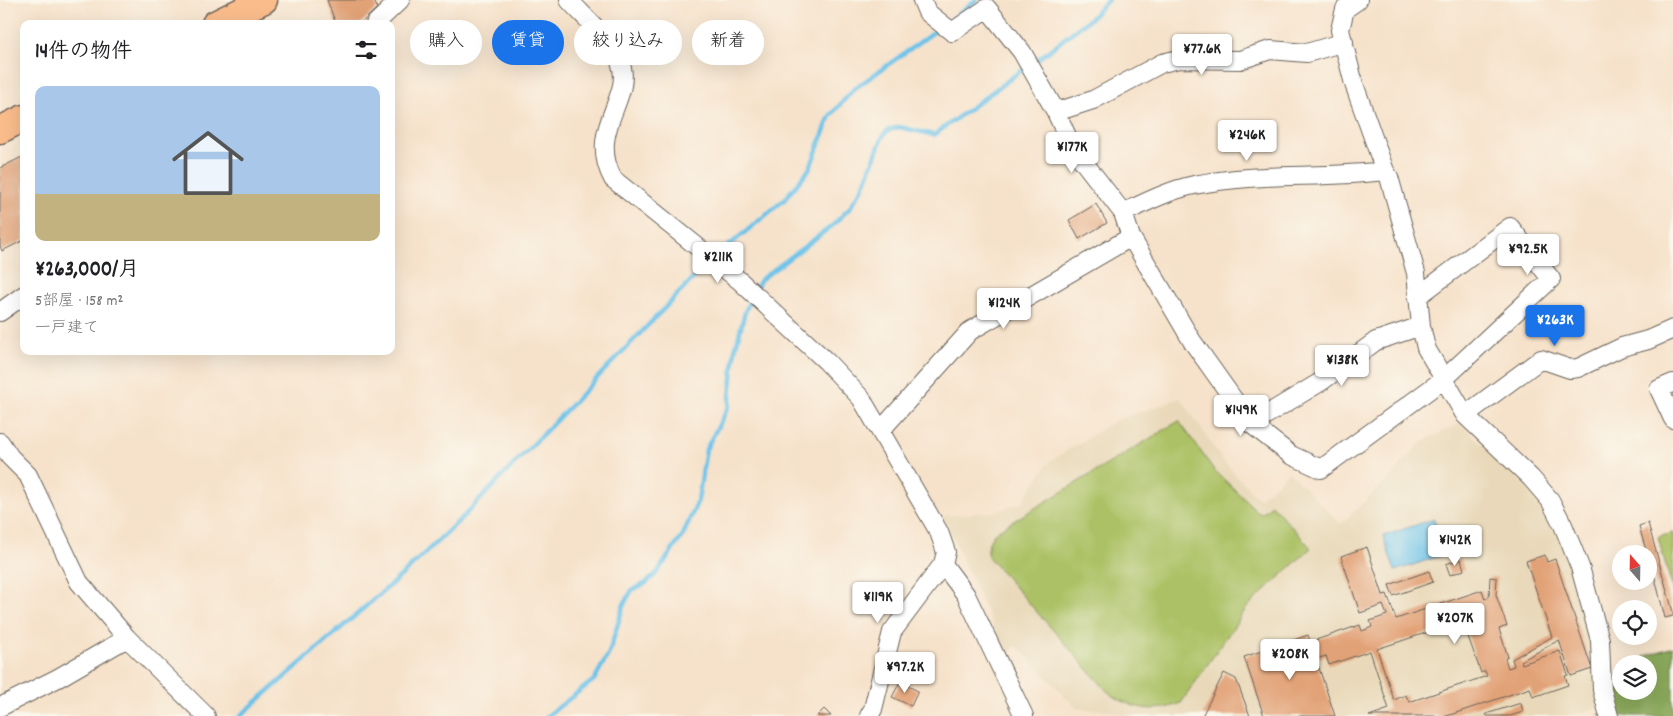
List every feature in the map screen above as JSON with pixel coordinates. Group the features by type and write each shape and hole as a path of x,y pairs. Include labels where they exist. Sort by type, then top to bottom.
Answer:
{"main road":[{"path":"223,20 264,0"},
{"path":"0,130 20,120"}],"street":[{"path":"380,20 400,0"},
{"path":"569,0 613,50 620,61 624,76 604,138 605,164 613,179 740,281 819,355 861,398 939,532 946,552 943,564 892,632 873,708 869,716"},
{"path":"922,0 927,12 952,32 987,8 1022,52 1056,112 1072,147 1123,213 1131,237 1192,341 1251,424 1290,455 1321,469 1444,379 1551,279 1510,227 1417,297"},
{"path":"1358,0 1345,9 1340,30 1354,84 1385,171 1389,177 1404,226 1416,273 1417,297 1426,348 1465,415 1531,478 1550,500 1563,524 1580,567 1600,640 1602,690 1609,716"},
{"path":"1056,112 1093,100 1162,63 1179,59 1240,60 1270,50 1307,53 1344,42"},
{"path":"1123,213 1150,200 1193,185 1254,177 1304,174 1354,175 1385,171"},
{"path":"881,430 970,332 1131,237"},
{"path":"0,312 20,298"},
{"path":"1251,424 1322,381 1376,342 1421,326"},
{"path":"1465,415 1541,359 1570,369 1578,368 1622,347 1648,340 1673,329"},
{"path":"1673,383 1659,390 1673,419"},
{"path":"0,442 10,457 28,475 79,582 127,638 206,716"},
{"path":"943,564 966,595 1024,716"},
{"path":"0,707 58,678 127,638"}],"shaded area":[{"path":"1181,398 1223,461 1259,499 1289,472 1341,524 1394,473 1422,442 1460,423 1550,509 1578,586 1593,640 1600,707 1568,716 1123,716 1109,711 1076,708 1016,645 1007,656 943,516 995,512 1021,503 1049,462 1117,420"}],"green space":[{"path":"1179,421 1214,470 1260,514 1272,505 1311,548 1248,606 1181,703 1152,709 1133,706 1107,691 989,558 988,546 997,531"},
{"path":"1673,533 1673,591 1658,537"},
{"path":"1673,647 1673,716 1598,716 1612,698 1612,700 1657,700 1657,655 1648,655"}],"water":[{"path":"1434,519 1446,554 1395,571 1383,536"}],"building":[{"path":"327,0 374,0 377,8 364,20 334,20"},
{"path":"20,158 20,242 2,251 0,246 0,168"},
{"path":"1096,204 1107,223 1079,239 1069,220"},
{"path":"1648,523 1654,545 1644,545 1639,526"},
{"path":"1367,547 1383,595 1387,594 1396,619 1482,590 1485,599 1489,597 1490,577 1497,578 1496,595 1507,626 1499,629 1508,657 1505,658 1508,668 1514,666 1512,659 1552,637 1526,561 1545,555 1547,562 1555,559 1592,669 1571,676 1559,640 1521,661 1522,664 1560,651 1568,675 1565,676 1568,685 1533,697 1530,688 1447,716 1369,716 1389,709 1370,651 1329,665 1326,656 1319,658 1313,641 1360,625 1362,631 1372,627 1370,621 1387,615 1383,605 1360,613 1341,556","holes":["1468,619 1469,623 1464,625 1481,673 1485,671 1487,676 1409,702 1406,695 1394,700 1377,649"]},
{"path":"1461,559 1464,570 1450,575 1446,564"},
{"path":"1658,559 1673,612 1673,616 1665,618 1658,590"},
{"path":"1429,571 1433,582 1393,596 1389,585"},
{"path":"1308,635 1335,716 1264,716 1244,657"},
{"path":"1224,673 1236,679 1250,716 1202,716"},
{"path":"900,682 918,691 911,706 892,697"},
{"path":"1521,703 1523,712 1510,716 1487,716 1486,714"},
{"path":"824,709 831,716 817,716"}],"waterway":[{"path":"948,23 976,0"},
{"path":"1033,63 1091,18 1108,0"},
{"path":"715,257 784,200 810,168 830,116 854,89 941,27"},
{"path":"756,290 760,280 832,226 849,209 863,187 882,138 887,131 899,127 934,135 1026,67"},
{"path":"240,716 403,574 463,517 709,262"},
{"path":"547,716 594,680 609,653 624,604 632,590 646,583 656,574 683,535 698,500 706,449 729,406 735,350 745,312 752,296"}]}
